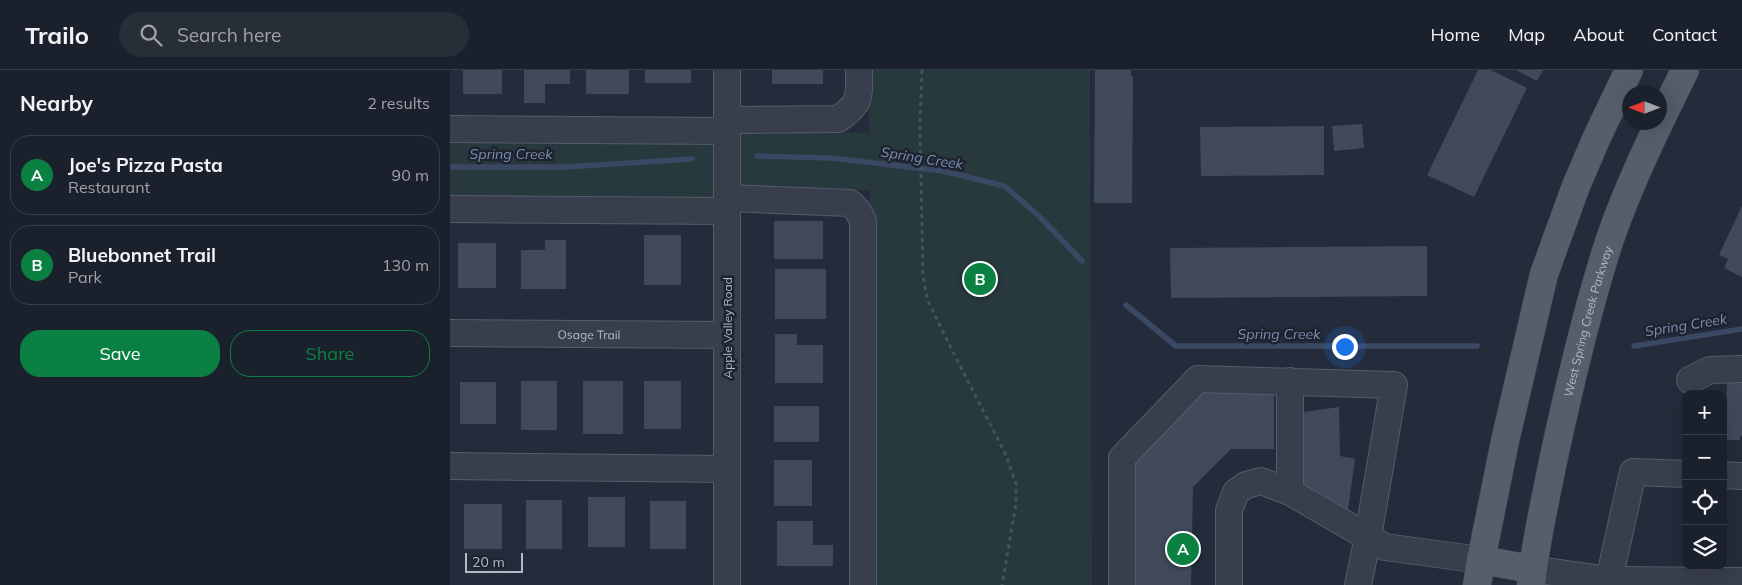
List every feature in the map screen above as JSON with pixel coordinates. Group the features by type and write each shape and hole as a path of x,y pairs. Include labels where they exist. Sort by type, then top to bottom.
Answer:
{"main road":[{"path":"1532,577 1479,573 1512,412 1544,274 1576,186 1629,70"},
{"name":"West Spring Creek Parkway","path":"1532,577 1575,364 1610,239 1649,145 1685,70"}],"street":[{"name":"Apple Valley Road","path":"727,70 727,585"},
{"path":"450,129 727,126 838,119 849,111 859,99 859,70"},
{"path":"450,209 850,203 858,211 863,221 864,585"},
{"name":"Osage Trail","path":"450,333 727,335"},
{"path":"1690,380 1710,370 1742,369"},
{"path":"1122,585 1122,458 1198,379 1394,386 1358,585"},
{"path":"1290,381 1290,492"},
{"path":"450,466 727,469"},
{"path":"1609,583 1633,472 1682,474"},
{"path":"1727,475 1742,476"},
{"path":"1229,585 1229,510 1236,492 1246,485 1261,481 1290,492 1385,546 1479,573"},
{"path":"1532,577 1609,583 1742,581"}],"path":[{"path":"922,70 920,124 923,277 928,301 1005,453 1016,484 1016,504 1002,585"}],"shaded area":[{"path":"869,70 1090,70 1092,585 871,585 870,190 715,191 715,199 450,201 450,131 869,133"}],"building":[{"path":"463,70 502,70 502,94 463,94"},
{"path":"524,70 570,70 570,84 545,84 545,103 524,103"},
{"path":"586,70 629,70 629,94 586,94"},
{"path":"645,70 691,70 691,83 645,83"},
{"path":"772,70 823,70 823,84 772,84"},
{"path":"1095,70 1131,70 1131,76 1133,76 1132,203 1094,203"},
{"path":"1478,70 1491,70 1527,88 1474,197 1427,175"},
{"path":"1516,70 1543,70 1537,81"},
{"path":"1362,124 1364,148 1334,151 1332,126"},
{"path":"1324,126 1324,175 1201,176 1200,127"},
{"path":"1742,206 1742,277 1724,268 1728,259 1719,255"},
{"path":"774,221 823,221 823,259 774,259"},
{"path":"644,235 681,235 681,285 644,285"},
{"path":"545,240 566,240 566,289 521,289 521,250 545,250"},
{"path":"458,243 496,243 496,288 458,288"},
{"path":"1427,246 1427,296 1171,298 1170,248"},
{"path":"775,269 826,269 826,319 775,319"},
{"path":"775,334 797,334 797,345 823,345 823,383 775,383"},
{"path":"1727,380 1742,380 1742,436 1740,436 1740,440 1727,440"},
{"path":"521,381 557,381 557,430 521,430"},
{"path":"583,381 623,381 623,434 583,434"},
{"path":"644,381 681,381 681,429 644,429"},
{"path":"460,382 496,382 496,424 460,424"},
{"path":"1274,387 1274,449 1231,449 1193,487 1191,585 1134,585 1134,464 1206,388"},
{"path":"774,406 819,406 819,442 774,442"},
{"path":"1339,407 1340,456 1355,459 1348,510 1297,486 1298,416 1304,412"},
{"path":"774,460 812,460 812,506 774,506"},
{"path":"588,497 625,497 625,547 588,547"},
{"path":"526,500 562,500 562,549 526,549"},
{"path":"650,501 686,501 686,549 650,549"},
{"path":"464,504 502,504 502,549 464,549"},
{"path":"777,521 813,521 813,545 833,545 833,566 777,566"}],"waterway":[{"name":"Spring Creek","path":"757,156 832,158 943,171 1004,186 1038,215 1082,261"},
{"name":"Spring Creek","path":"450,167 566,167 692,159"},
{"name":"Spring Creek","path":"1126,305 1176,346 1477,346"},
{"name":"Spring Creek","path":"1634,346 1742,329"}],"place":[{"name":"Bluebonnet Trail","path":"980,279"},
{"name":"Joe's Pizza Pasta","path":"1183,549"}]}
